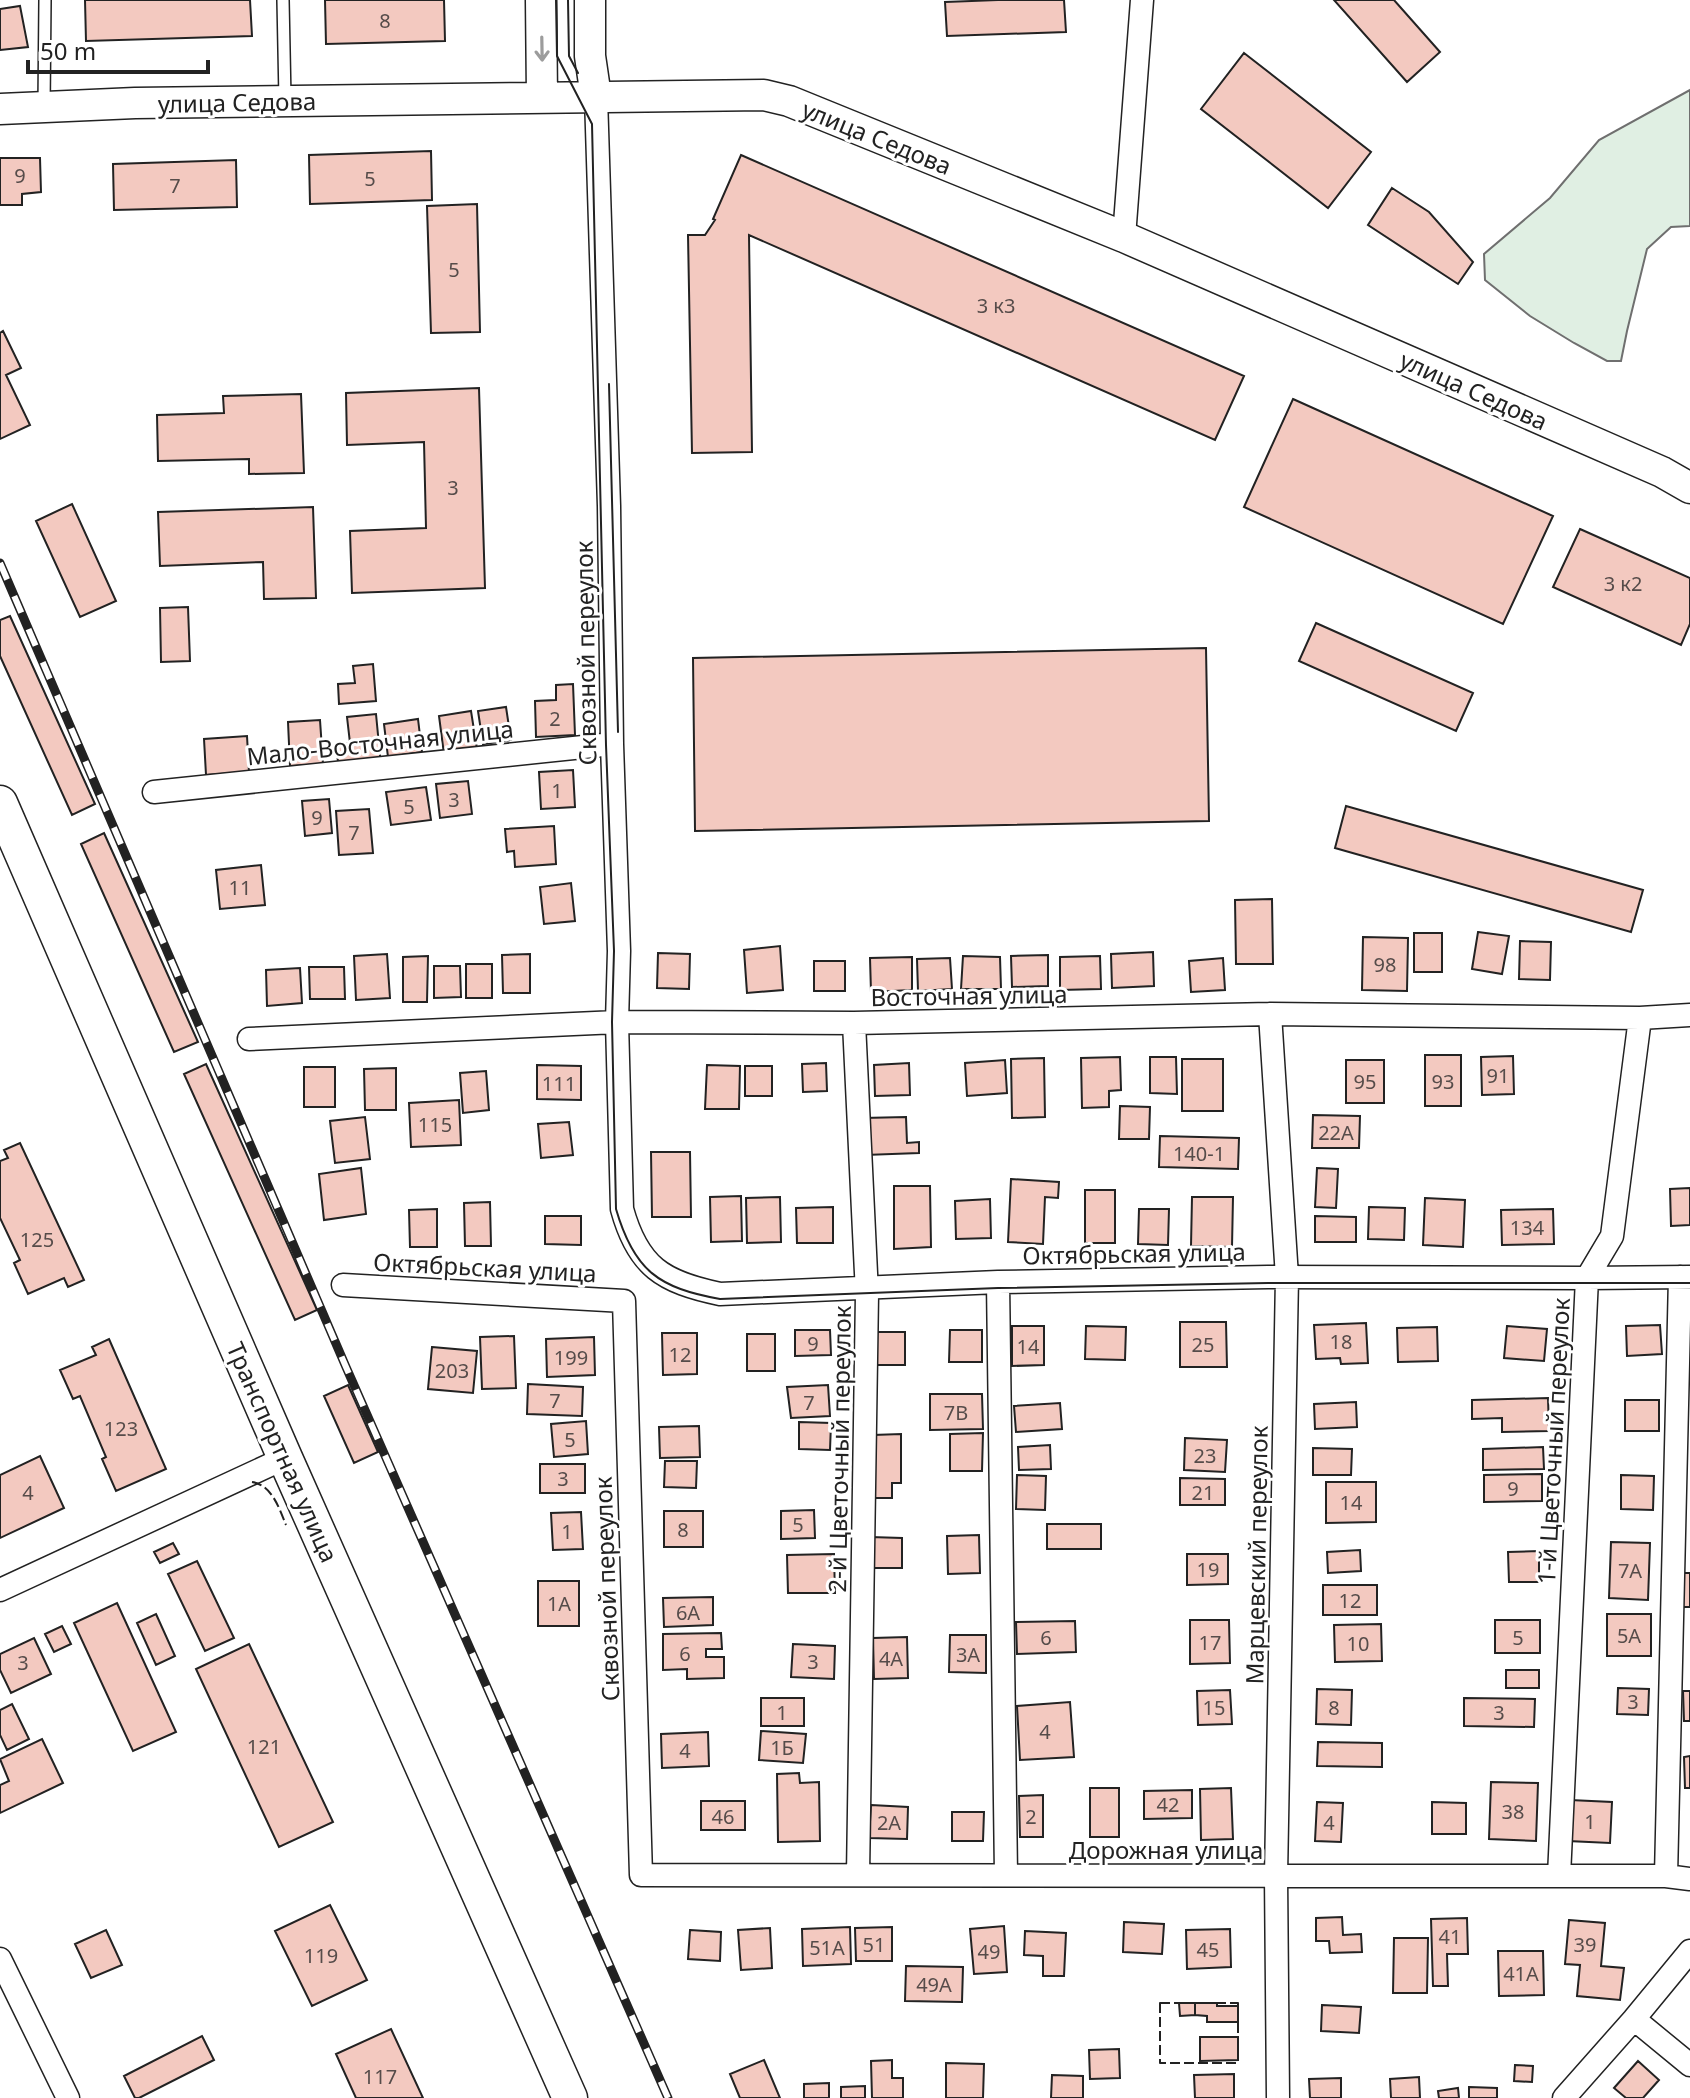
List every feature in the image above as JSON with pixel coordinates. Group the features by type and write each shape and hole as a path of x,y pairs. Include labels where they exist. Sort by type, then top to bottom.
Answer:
{"main road":[{"path":"541,0 542,97"},
{"path":"590,0 590,56 596,97"},
{"name":"улица Седова","path":"0,109 135,103 764,95 789,101 1124,237 1662,472 1690,488"},
{"name":"Транспортная улица","path":"0,803 285,1458 570,2098"}],"street":[{"path":"1124,237 1142,0"},
{"name":"Сквозной переулок","path":"596,97 609,506 622,1209"},
{"name":"Мало-Восточная улица","path":"154,792 612,744"},
{"name":"Восточная улица","path":"249,1039 617,1022 854,1023 1270,1014 1640,1018 1690,1015"},
{"name":"Марцевский переулок","path":"1270,1014 1287,1277 1276,1876 1278,2098"},
{"name":"1-й Цветочный переулок","path":"1559,1876 1587,1278 1612,1236 1640,1018"},
{"name":"2-й Цветочный переулок","path":"854,1023 867,1289 858,1875"},
{"name":"Октябрьская улица","path":"622,1209 628,1231 649,1264 669,1279 720,1294 998,1282 1287,1277 1685,1277"},
{"path":"1666,1876 1685,1277"},
{"path":"998,1282 1006,1875"},
{"name":"Октябрьская улица","path":"343,1285 624,1301"},
{"name":"Сквозной переулок","path":"624,1301 641,1875"},
{"path":"0,1590 285,1458"},
{"name":"Дорожная улица","path":"641,1875 1666,1876 1690,1879"},
{"path":"1564,2098 1690,1951"},
{"path":"0,1959 68,2098"},
{"path":"1634,2019 1690,2065"}],"lane":[{"path":"44,107 45,0"},
{"path":"283,0 285,101"}],"green space":[{"path":"1690,90 1690,226 1671,227 1647,249 1621,361 1607,361 1530,316 1485,280 1484,254 1550,198 1599,140"}],"building":[{"path":"85,0 250,0 252,36 86,41"},
{"path":"325,0 444,0 445,41 326,44"},
{"path":"1064,0 1066,32 947,36 945,2"},
{"path":"1334,0 1394,0 1440,52 1407,82"},
{"path":"20,6 28,47 0,50 0,9"},
{"path":"1244,53 1371,152 1328,208 1201,109"},
{"path":"431,151 432,200 310,204 309,155"},
{"path":"741,155 1244,376 1215,440 749,235 752,452 692,453 688,235 705,235 715,220"},
{"path":"0,158 40,158 41,192 22,194 22,205 0,205"},
{"path":"236,160 237,207 114,210 113,164"},
{"path":"1392,188 1429,212 1473,262 1458,284 1368,225"},
{"path":"477,204 480,332 431,333 427,206"},
{"path":"3,331 21,368 6,375 30,425 0,439 0,333"},
{"path":"479,388 485,588 352,593 350,531 426,528 424,442 347,445 346,393"},
{"path":"301,394 304,473 249,474 249,459 158,461 157,415 224,413 223,396"},
{"path":"1293,399 1553,516 1503,624 1244,507"},
{"path":"72,504 116,601 80,617 36,521"},
{"path":"313,507 316,598 264,599 263,562 160,566 158,512"},
{"path":"1580,529 1690,578 1690,624 1681,645 1553,587"},
{"path":"188,607 190,661 161,662 160,608"},
{"path":"10,616 95,804 72,815 0,656 0,620"},
{"path":"1316,623 1473,693 1456,731 1299,661"},
{"path":"1206,648 1209,821 695,831 693,658"},
{"path":"373,664 376,701 339,704 338,684 355,683 353,666"},
{"path":"573,684 575,735 536,737 535,701 556,700 556,685"},
{"path":"506,707 511,740 483,744 478,711"},
{"path":"471,711 477,749 444,754 439,716"},
{"path":"376,714 381,766 339,770 336,745 350,743 347,717"},
{"path":"418,719 422,752 388,757 384,724"},
{"path":"320,720 323,764 290,766 288,722"},
{"path":"247,736 249,772 206,775 204,739"},
{"path":"573,770 575,807 541,809 539,772"},
{"path":"468,781 472,814 440,818 436,784"},
{"path":"426,787 431,820 391,825 386,792"},
{"path":"329,799 332,833 305,836 302,801"},
{"path":"1346,806 1643,890 1631,932 1335,848"},
{"path":"369,809 373,853 339,855 336,811"},
{"path":"554,826 556,864 515,867 514,851 507,852 505,829"},
{"path":"104,833 198,1042 174,1052 81,844"},
{"path":"261,865 265,905 220,909 216,870"},
{"path":"571,883 575,921 544,924 540,887"},
{"path":"1272,899 1273,964 1236,964 1235,900"},
{"path":"1478,932 1509,936 1502,974 1472,969"},
{"path":"1414,933 1442,933 1442,972 1414,972"},
{"path":"1363,937 1408,938 1407,991 1362,990"},
{"path":"1520,941 1551,942 1550,980 1519,979"},
{"path":"780,946 783,990 747,993 744,950"},
{"path":"1153,952 1154,986 1112,988 1111,954"},
{"path":"658,953 690,954 689,989 657,988"},
{"path":"387,954 390,998 356,1000 354,956"},
{"path":"530,954 530,993 503,993 502,955"},
{"path":"1048,955 1048,986 1012,987 1011,956"},
{"path":"428,956 427,1002 403,1002 403,957"},
{"path":"963,956 1000,957 1001,989 961,989"},
{"path":"1100,956 1101,989 1060,990 1060,957"},
{"path":"912,957 912,990 871,992 870,958"},
{"path":"950,958 952,989 918,991 917,959"},
{"path":"1223,958 1225,990 1191,992 1189,961"},
{"path":"814,961 845,961 845,991 814,991"},
{"path":"466,964 492,964 492,998 466,998"},
{"path":"434,966 460,966 461,997 434,998"},
{"path":"309,967 344,967 345,999 310,999"},
{"path":"300,968 302,1003 267,1006 266,970"},
{"path":"1425,1055 1461,1055 1461,1106 1425,1106"},
{"path":"1513,1056 1514,1094 1482,1095 1481,1057"},
{"path":"1120,1057 1121,1090 1109,1091 1109,1107 1082,1108 1081,1058"},
{"path":"1150,1057 1176,1057 1177,1094 1150,1093"},
{"path":"1044,1058 1045,1117 1012,1118 1011,1059"},
{"path":"1182,1059 1223,1059 1223,1111 1182,1111"},
{"path":"1005,1060 1007,1093 967,1096 965,1063"},
{"path":"1346,1060 1384,1060 1384,1103 1346,1103"},
{"path":"826,1063 827,1091 803,1092 802,1064"},
{"path":"909,1063 910,1095 875,1096 874,1065"},
{"path":"206,1064 317,1310 295,1320 184,1074"},
{"path":"537,1065 581,1066 581,1100 537,1099"},
{"path":"707,1065 740,1066 739,1109 705,1109"},
{"path":"745,1066 772,1066 772,1096 745,1096"},
{"path":"304,1067 335,1067 335,1107 304,1107"},
{"path":"396,1068 396,1110 365,1110 364,1069"},
{"path":"486,1071 489,1110 463,1113 460,1073"},
{"path":"459,1100 461,1145 411,1147 409,1103"},
{"path":"1120,1106 1150,1107 1149,1139 1119,1139"},
{"path":"1313,1115 1360,1116 1359,1148 1312,1148"},
{"path":"365,1117 370,1159 335,1163 330,1121"},
{"path":"906,1117 907,1143 919,1142 919,1153 865,1155 863,1118"},
{"path":"569,1122 573,1155 541,1158 538,1124"},
{"path":"1160,1136 1239,1138 1238,1169 1159,1167"},
{"path":"20,1143 84,1280 68,1287 64,1278 28,1294 14,1263 20,1260 0,1218 0,1161 8,1158 4,1150"},
{"path":"651,1152 690,1152 691,1217 652,1217"},
{"path":"361,1168 366,1214 324,1220 319,1174"},
{"path":"1317,1168 1338,1169 1336,1208 1315,1207"},
{"path":"1011,1179 1059,1182 1058,1198 1045,1197 1043,1244 1008,1242"},
{"path":"894,1186 930,1186 931,1247 894,1249"},
{"path":"1690,1188 1690,1225 1671,1226 1670,1189"},
{"path":"1085,1190 1115,1190 1115,1243 1085,1243"},
{"path":"741,1196 742,1241 711,1242 710,1197"},
{"path":"780,1197 781,1242 747,1243 746,1198"},
{"path":"1192,1197 1233,1197 1232,1247 1191,1246"},
{"path":"1425,1198 1465,1200 1463,1247 1423,1245"},
{"path":"990,1199 991,1238 956,1239 955,1201"},
{"path":"490,1202 491,1246 465,1246 464,1203"},
{"path":"833,1207 833,1243 797,1243 796,1208"},
{"path":"1369,1207 1405,1208 1404,1240 1368,1239"},
{"path":"437,1209 437,1247 410,1247 409,1210"},
{"path":"1139,1209 1169,1209 1168,1245 1138,1244"},
{"path":"1553,1209 1554,1244 1502,1245 1501,1210"},
{"path":"545,1216 581,1216 581,1245 545,1244"},
{"path":"1315,1216 1356,1217 1356,1242 1315,1242"},
{"path":"1180,1322 1226,1322 1227,1367 1180,1367"},
{"path":"1366,1323 1368,1363 1341,1364 1340,1358 1316,1359 1314,1325"},
{"path":"1660,1325 1662,1354 1627,1356 1626,1326"},
{"path":"1012,1326 1044,1326 1044,1365 1012,1366"},
{"path":"1086,1326 1126,1327 1125,1360 1085,1359"},
{"path":"1507,1326 1547,1329 1544,1361 1504,1358"},
{"path":"1437,1327 1438,1361 1398,1362 1397,1328"},
{"path":"795,1330 830,1330 831,1355 795,1356"},
{"path":"950,1330 982,1330 982,1362 949,1362"},
{"path":"874,1332 905,1332 905,1365 874,1365"},
{"path":"662,1333 697,1333 697,1374 663,1375"},
{"path":"747,1334 775,1334 775,1371 747,1371"},
{"path":"514,1336 516,1388 482,1389 480,1337"},
{"path":"594,1337 595,1375 547,1377 546,1339"},
{"path":"109,1339 166,1469 116,1491 102,1459 106,1457 80,1396 73,1399 60,1370 96,1355 92,1347"},
{"path":"432,1347 477,1351 473,1393 428,1389"},
{"path":"528,1384 583,1387 582,1416 527,1414"},
{"path":"348,1385 378,1452 354,1463 324,1396"},
{"path":"828,1385 830,1416 791,1418 787,1387"},
{"path":"930,1394 982,1394 983,1429 930,1430"},
{"path":"1548,1398 1549,1431 1502,1432 1502,1418 1472,1419 1472,1400"},
{"path":"1625,1400 1659,1400 1659,1431 1625,1431"},
{"path":"1356,1402 1357,1427 1315,1429 1314,1404"},
{"path":"1060,1403 1062,1429 1016,1432 1014,1406"},
{"path":"586,1421 588,1454 554,1457 551,1424"},
{"path":"799,1422 831,1423 830,1450 799,1449"},
{"path":"699,1426 700,1457 660,1458 659,1427"},
{"path":"983,1433 982,1471 950,1471 950,1434"},
{"path":"901,1434 901,1483 892,1483 892,1498 874,1498 873,1435"},
{"path":"1185,1438 1227,1440 1225,1472 1184,1470"},
{"path":"1050,1445 1051,1469 1019,1470 1018,1447"},
{"path":"1543,1447 1544,1469 1483,1470 1483,1449"},
{"path":"1313,1448 1352,1449 1351,1475 1313,1475"},
{"path":"40,1456 64,1508 0,1538 0,1475"},
{"path":"665,1461 697,1461 696,1488 664,1487"},
{"path":"540,1464 585,1464 585,1493 540,1493"},
{"path":"1542,1474 1542,1501 1484,1502 1484,1475"},
{"path":"1017,1475 1046,1476 1045,1510 1016,1509"},
{"path":"1621,1475 1654,1476 1653,1510 1621,1509"},
{"path":"1180,1478 1225,1479 1225,1505 1180,1505"},
{"path":"1326,1482 1376,1482 1376,1522 1326,1523"},
{"path":"814,1510 815,1538 781,1539 781,1511"},
{"path":"664,1511 703,1511 703,1547 664,1547"},
{"path":"581,1512 583,1549 553,1550 551,1513"},
{"path":"1047,1524 1101,1524 1101,1549 1047,1549"},
{"path":"979,1535 980,1573 948,1574 947,1536"},
{"path":"870,1537 902,1538 902,1568 870,1568"},
{"path":"1611,1542 1650,1543 1648,1600 1609,1598"},
{"path":"173,1543 179,1554 160,1563 154,1552"},
{"path":"1360,1550 1361,1571 1328,1573 1327,1552"},
{"path":"1539,1551 1539,1582 1509,1582 1508,1552"},
{"path":"834,1554 835,1593 788,1593 787,1555"},
{"path":"1187,1554 1228,1554 1228,1584 1187,1585"},
{"path":"197,1561 234,1638 205,1651 168,1574"},
{"path":"1683,1573 1690,1573 1690,1607 1682,1607"},
{"path":"538,1581 579,1581 579,1626 538,1626"},
{"path":"1323,1585 1377,1585 1377,1615 1323,1615"},
{"path":"713,1597 713,1625 664,1627 663,1598"},
{"path":"117,1603 176,1732 133,1751 74,1623"},
{"path":"156,1614 175,1656 156,1665 137,1623"},
{"path":"1607,1614 1651,1614 1651,1656 1607,1656"},
{"path":"1190,1620 1229,1620 1230,1663 1190,1664"},
{"path":"1495,1620 1540,1620 1540,1653 1495,1653"},
{"path":"1075,1621 1076,1652 1017,1654 1016,1622"},
{"path":"1381,1624 1382,1661 1335,1662 1334,1625"},
{"path":"62,1626 71,1644 54,1652 45,1634"},
{"path":"721,1633 722,1649 706,1649 706,1657 724,1657 724,1678 687,1679 687,1669 663,1670 663,1634"},
{"path":"950,1635 986,1635 986,1673 949,1672"},
{"path":"907,1637 908,1678 874,1679 873,1638"},
{"path":"34,1638 51,1674 11,1693 0,1670 0,1654"},
{"path":"249,1644 333,1822 279,1847 196,1669"},
{"path":"793,1644 835,1646 834,1679 791,1677"},
{"path":"1506,1670 1539,1670 1539,1688 1506,1688"},
{"path":"1618,1688 1649,1689 1648,1715 1617,1714"},
{"path":"1317,1689 1352,1690 1351,1725 1316,1724"},
{"path":"1230,1690 1232,1724 1198,1725 1197,1691"},
{"path":"1683,1691 1690,1691 1690,1721 1684,1721"},
{"path":"761,1698 804,1698 804,1726 761,1726"},
{"path":"1464,1698 1535,1699 1534,1727 1464,1726"},
{"path":"1070,1702 1074,1757 1020,1760 1017,1706"},
{"path":"12,1704 29,1739 7,1750 0,1735 0,1710"},
{"path":"761,1731 806,1734 803,1763 759,1760"},
{"path":"708,1732 709,1766 662,1768 661,1734"},
{"path":"42,1739 63,1783 0,1813 0,1785 9,1781 0,1759"},
{"path":"1318,1742 1382,1743 1382,1767 1317,1766"},
{"path":"1690,1756 1690,1788 1685,1788 1684,1757"},
{"path":"799,1773 800,1783 819,1782 820,1841 778,1842 777,1774"},
{"path":"1491,1782 1538,1783 1536,1841 1489,1839"},
{"path":"1090,1788 1119,1788 1119,1837 1090,1837"},
{"path":"1231,1788 1233,1839 1201,1840 1200,1789"},
{"path":"1192,1790 1192,1818 1144,1819 1144,1791"},
{"path":"1043,1795 1043,1837 1020,1837 1019,1796"},
{"path":"1570,1800 1612,1802 1610,1843 1568,1841"},
{"path":"701,1801 745,1801 745,1830 701,1830"},
{"path":"1317,1802 1343,1803 1341,1842 1315,1841"},
{"path":"1432,1802 1466,1803 1466,1834 1432,1834"},
{"path":"871,1805 908,1807 907,1839 869,1838"},
{"path":"952,1812 984,1812 983,1841 952,1841"},
{"path":"330,1905 367,1980 312,2006 275,1931"},
{"path":"1342,1917 1343,1935 1361,1934 1362,1952 1330,1953 1329,1941 1316,1941 1316,1918"},
{"path":"1467,1918 1468,1954 1447,1954 1448,1986 1433,1986 1431,1919"},
{"path":"1569,1920 1605,1923 1601,1966 1624,1968 1620,2000 1577,1996 1580,1965 1565,1964"},
{"path":"1124,1922 1164,1924 1162,1954 1123,1952"},
{"path":"1004,1926 1007,1972 974,1974 970,1929"},
{"path":"850,1927 851,1964 803,1966 802,1929"},
{"path":"892,1927 892,1961 856,1961 855,1928"},
{"path":"770,1928 772,1968 741,1970 738,1930"},
{"path":"1230,1929 1231,1967 1187,1969 1186,1930"},
{"path":"106,1930 122,1965 91,1978 75,1944"},
{"path":"690,1930 721,1932 720,1961 688,1959"},
{"path":"1025,1931 1066,1933 1064,1976 1043,1976 1043,1956 1024,1955"},
{"path":"1394,1938 1428,1938 1427,1993 1393,1993"},
{"path":"1498,1951 1543,1951 1544,1995 1499,1996"},
{"path":"906,1966 963,1967 962,2002 905,2001"},
{"path":"1179,2003 1195,2003 1195,2015 1180,2016"},
{"path":"1195,2003 1238,2006 1238,2022 1207,2022 1207,2016 1195,2015"},
{"path":"1322,2005 1361,2007 1359,2033 1321,2031"},
{"path":"391,2029 423,2098 356,2098 336,2054"},
{"path":"202,2036 214,2060 135,2098 124,2076"},
{"path":"1200,2037 1238,2037 1238,2060 1200,2061"},
{"path":"1119,2049 1120,2078 1090,2079 1089,2050"},
{"path":"764,2060 780,2098 740,2098 730,2074"},
{"path":"892,2060 892,2078 903,2078 903,2098 872,2098 871,2061"},
{"path":"1638,2061 1659,2080 1643,2098 1626,2098 1614,2088"},
{"path":"946,2063 984,2064 983,2098 946,2098"},
{"path":"1515,2065 1533,2066 1532,2082 1514,2081"},
{"path":"1234,2074 1234,2098 1195,2098 1194,2075"},
{"path":"1052,2075 1083,2076 1083,2098 1051,2098"},
{"path":"1419,2077 1420,2098 1391,2098 1390,2079"},
{"path":"1341,2078 1341,2098 1310,2098 1309,2079"},
{"path":"829,2083 829,2098 804,2098 804,2084"},
{"path":"865,2086 865,2098 841,2098 841,2087"},
{"path":"1469,2087 1497,2088 1497,2098 1469,2098"},
{"path":"1458,2088 1459,2098 1439,2098 1438,2091"}],"tram line":[{"path":"556,0 557,56 592,124 606,745 614,951 612,1022 616,1209 631,1248 641,1262 665,1282 720,1299 998,1288 1268,1283 1690,1283"},
{"path":"568,0 569,56 578,73"},
{"path":"609,384 618,732"}],"railway":[{"path":"0,563 346,1367 668,2098"}],"fence":[{"path":"252,1482 270,1492 286,1525"},
{"path":"1160,2003 1238,2003 1238,2063 1160,2063 1160,2003"}]}
